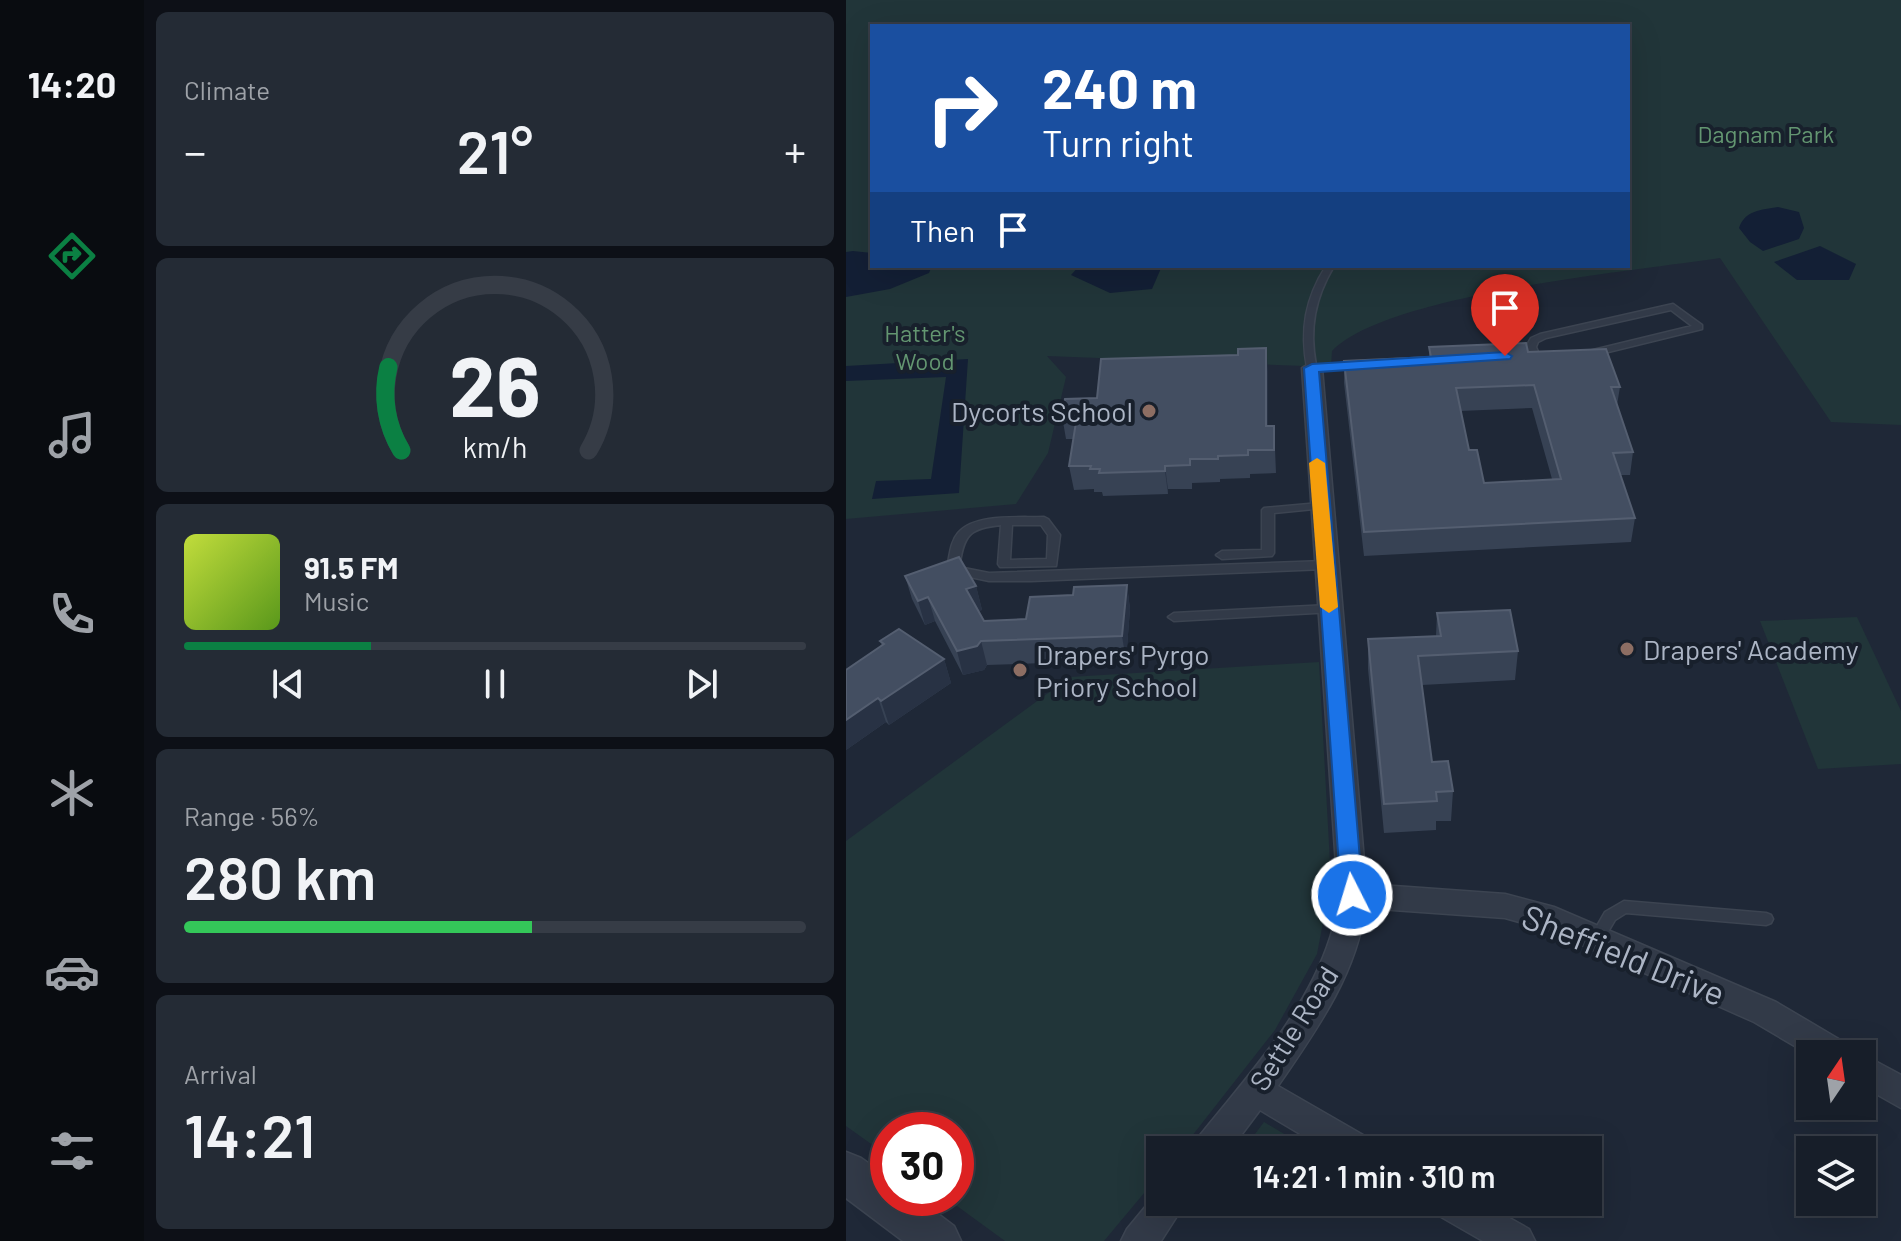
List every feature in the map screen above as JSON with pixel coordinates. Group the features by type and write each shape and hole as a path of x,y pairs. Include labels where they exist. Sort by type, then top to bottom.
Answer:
{"street":[{"name":"Settle Road","path":"1220,1136 1256,1090 1321,991 1345,937 1352,895 1320,506 1312,368"},
{"name":"Sheffield Drive","path":"1352,895 1505,906 1554,919 1765,1012 1812,1040"},
{"path":"1876,1078 1901,1093"},
{"path":"1256,1090 1334,1136"},
{"path":"846,1172 939,1241"},
{"path":"1139,1241 1158,1216"},
{"path":"1473,1216 1517,1241"}],"lane":[{"path":"1329,268 1313,293 1310,306 1306,342 1312,368 1378,364"},
{"path":"1502,356 1538,356 1531,347 1534,340 1543,336 1673,307 1699,327 1580,356"},
{"path":"1222,555 1268,553 1268,510 1320,506"},
{"path":"1007,523 1004,564 1052,563 1054,535 1044,521 1007,523 989,524 964,533 957,544 954,563 960,571 989,577 1031,577 1325,565"},
{"path":"1174,617 1329,609"},
{"path":"1597,938 1610,916 1624,907 1766,919"}],"green space":[{"name":"Dagnam Park","path":"846,0 1901,0 1901,425 1831,422 1720,258 1514,288 1403,314 1361,331 1332,351 1331,367 1047,356 1066,377 1048,453 1016,504 846,519"},
{"path":"1857,617 1901,711 1901,764 1818,769 1760,621"},
{"path":"1319,662 1331,881 1317,954 1275,1030 1192,1136 1146,1136 1146,1191 1104,1241 1005,1241 971,1216 974,1216 974,1112 870,1112 870,1143 846,1126 846,841 1070,677"},
{"path":"1264,1122 1288,1136 1254,1136"}],"water":[{"path":"1778,207 1799,212 1804,228 1799,239 1763,251 1750,242 1739,228 1749,214"},
{"path":"1820,246 1856,264 1849,280 1797,280 1774,262"},
{"path":"846,252 870,253 870,268 931,268 929,273 890,289 846,297"},
{"path":"1077,268 1161,268 1152,289 1110,293 1071,275"},
{"path":"968,359 959,493 872,499 876,481 931,479 946,377 846,381 846,366"}],"building":[{"path":"1526,343 1528,352 1606,349 1620,387 1611,387 1633,452 1613,453 1635,518 1364,532 1344,361 1431,357 1429,347","holes":["1534,385 1561,479 1484,483 1477,450 1469,450 1456,388"]},
{"path":"1266,348 1266,426 1274,426 1274,450 1248,450 1248,455 1218,456 1218,459 1190,459 1190,465 1165,466 1165,471 1099,473 1100,469 1090,469 1091,466 1069,466 1077,416 1062,416 1065,399 1097,398 1101,359 1238,355 1238,349"},
{"path":"959,557 976,586 966,589 984,621 1026,619 1030,597 1073,595 1074,587 1127,585 1122,636 981,641 977,646 957,651 928,597 918,601 905,576"},
{"path":"1510,610 1518,651 1418,656 1432,762 1448,761 1453,791 1436,792 1437,801 1384,804 1368,639 1441,636 1437,613"},
{"path":"899,629 944,659 846,720 846,670 884,644 880,641"}],"slow traffic":[{"path":"1317,463 1329,607"}],"place":[{"name":"Dycorts School","path":"1149,411"},
{"name":"Drapers' Academy","path":"1627,649"},
{"name":"Drapers' Pyrgo Priory School","path":"1020,670"}],"route":[{"path":"1352,895 1320,506 1312,368 1505,356"}],"park label":[{"name":"Hatter's Wood","path":"925,346"}]}
